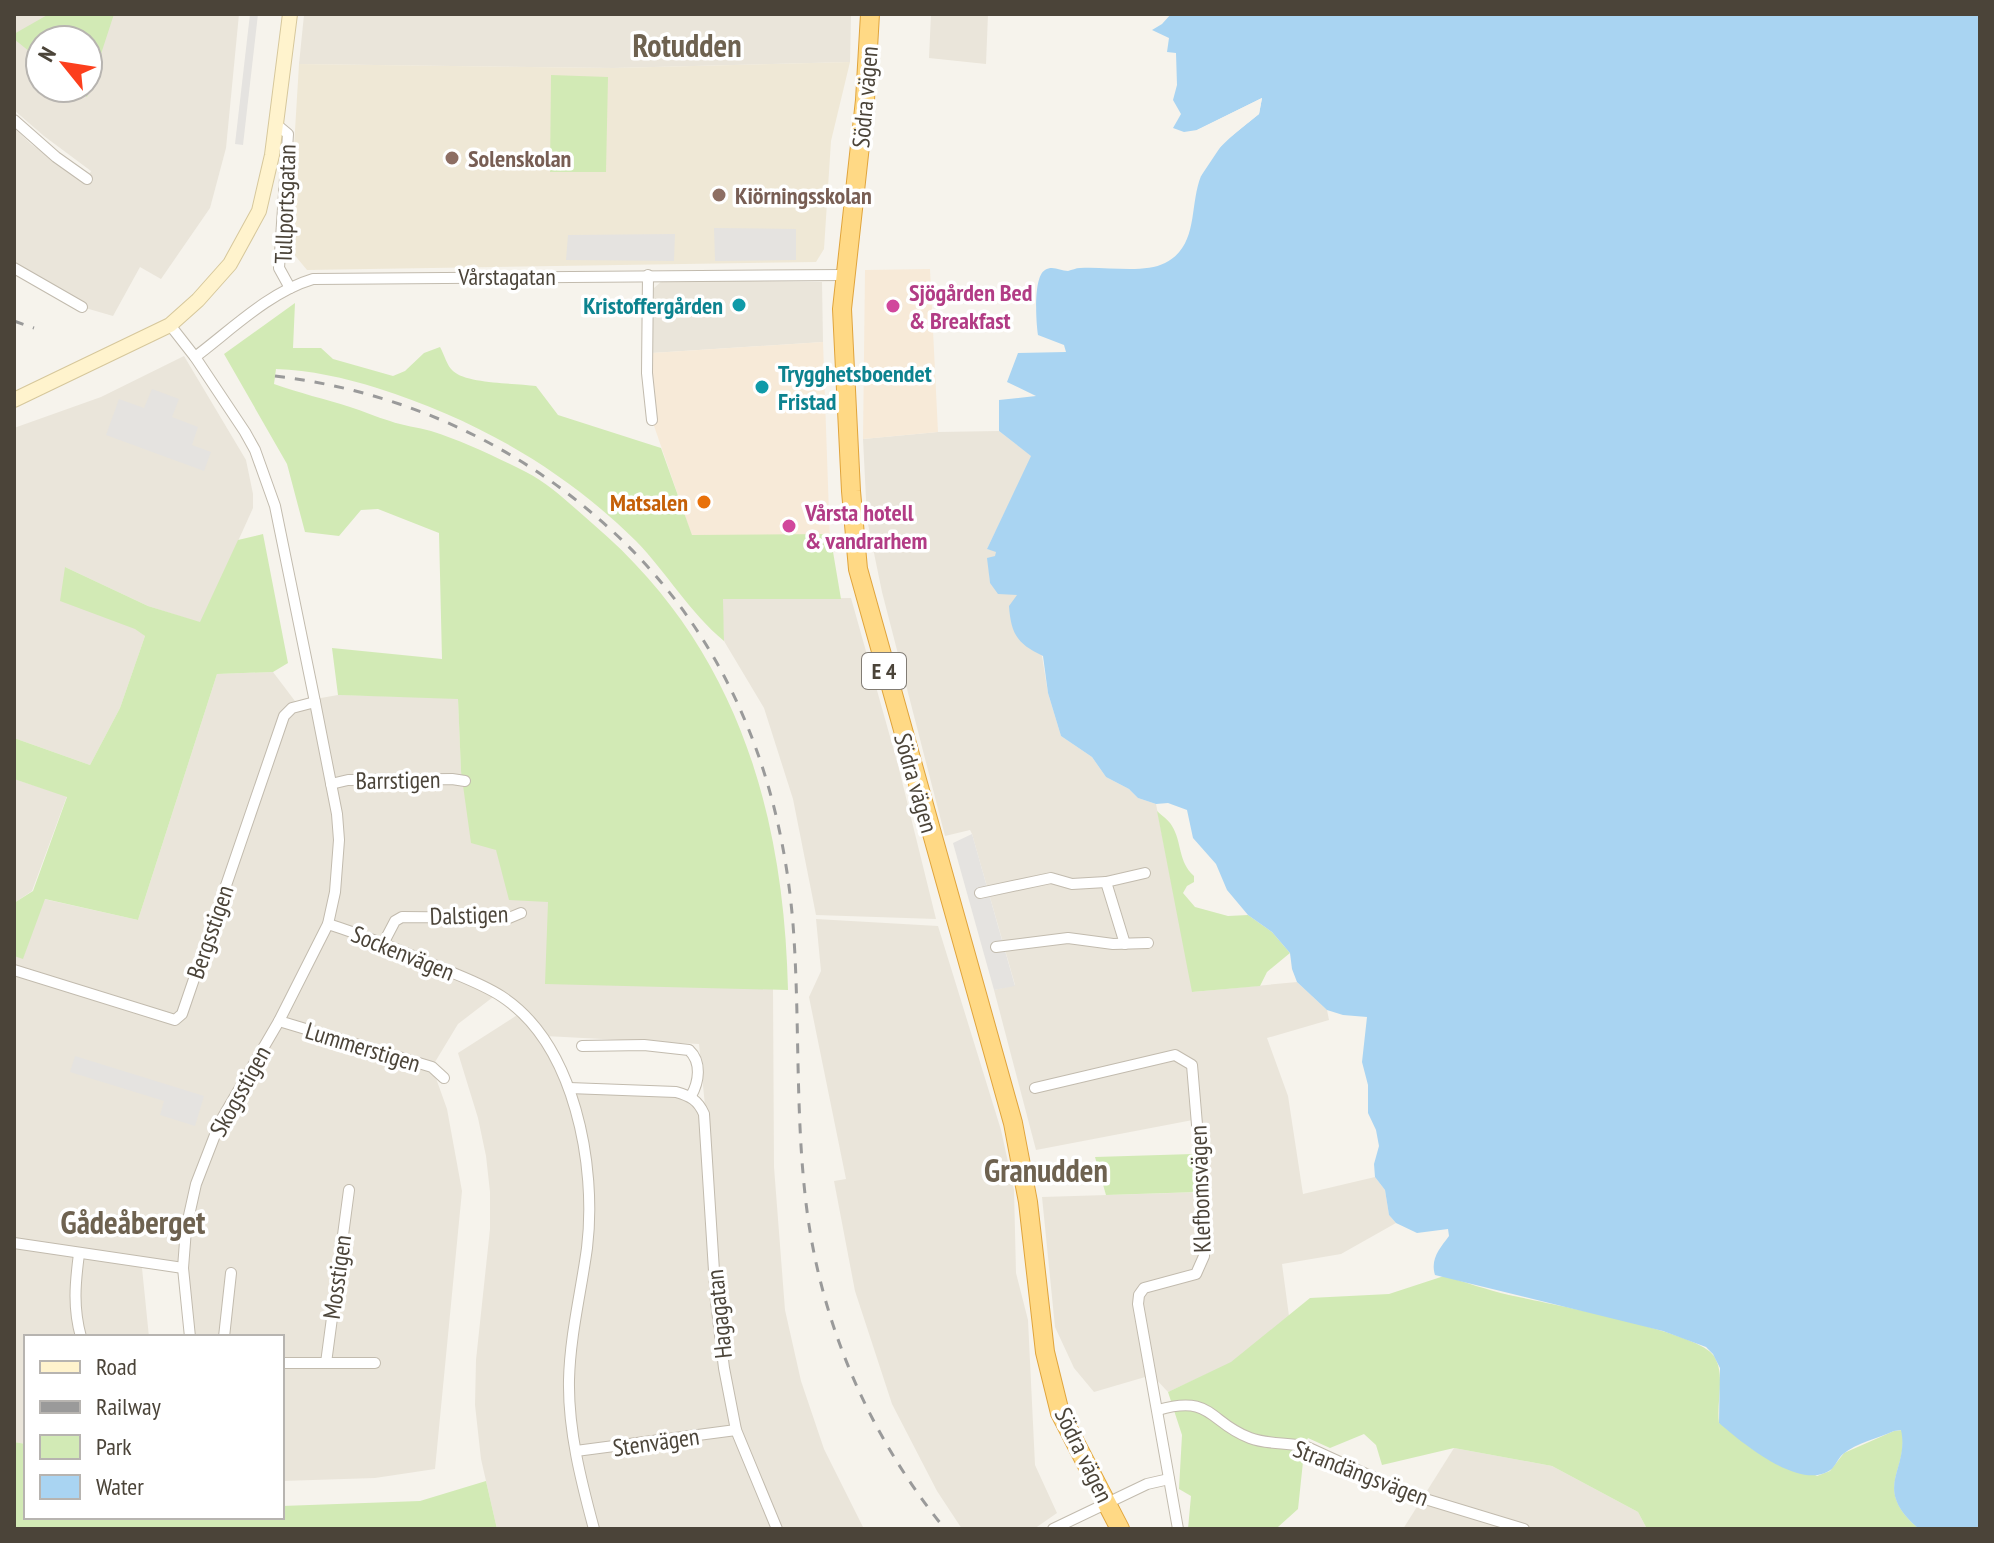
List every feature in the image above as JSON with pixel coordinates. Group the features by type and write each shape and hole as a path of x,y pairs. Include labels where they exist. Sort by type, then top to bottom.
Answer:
{"highway":[{"name":"Södra vägen","path":"870,14 865,100 845,275 842,348 858,569 1013,1123 1028,1202 1045,1352 1060,1413 1120,1529"}],"main road":[{"name":"Tullportsgatan","path":"14,400 170,325 198,300 237,253 259,211 265,185 290,14"}],"street":[{"path":"14,120 87,179"},
{"name":"Tullportsgatan","path":"276,124 288,134 279,268 290,288"},
{"path":"14,268 82,307"},
{"path":"648,275 647,373 652,420"},
{"name":"Vårstagatan","path":"195,357 290,288 313,279 845,275"},
{"name":"Sockenvägen","path":"170,325 245,432 265,474 275,506 337,814 338,866 328,924 384,942 503,997 533,1026 550,1049 569,1088 588,1185 587,1247 569,1383 576,1451 594,1529"},
{"name":"Bergsstigen","path":"14,970 175,1020 182,1014 281,722 292,708 315,702"},
{"name":"Barrstigen","path":"331,784 348,780 465,781"},
{"path":"980,893 1051,878 1072,884 1106,882 1145,873"},
{"path":"1106,882 1125,944"},
{"name":"Dalstigen","path":"384,942 395,921 402,917 509,918 521,913"},
{"name":"Skogsstigen","path":"183,1268 191,1201 206,1154 220,1122 279,1021 328,924"},
{"path":"996,947 1068,938 1125,944 1148,943"},
{"name":"Lummerstigen","path":"279,1021 432,1067 444,1078"},
{"name":"Hagagatan","path":"582,1046 644,1045 689,1050 695,1055 696,1087 691,1096 700,1104 704,1114 717,1313 736,1430 777,1529"},
{"name":"Klefbomsvägen","path":"1035,1088 1175,1055 1192,1065 1204,1208 1204,1256 1196,1274 1144,1288 1138,1304 1178,1529"},
{"path":"569,1088 676,1092 691,1096"},
{"name":"Mosstigen","path":"326,1363 349,1190"},
{"path":"14,1243 183,1268 190,1335"},
{"path":"79,1254 74,1289 75,1314 80,1335"},
{"path":"224,1335 231,1273"},
{"path":"284,1363 375,1363"},
{"name":"Strandängsvägen","path":"1158,1410 1175,1405 1201,1408 1255,1440 1307,1447 1412,1495 1524,1529"},
{"name":"Stenvägen","path":"576,1451 736,1430"},
{"path":"1053,1529 1147,1484 1169,1479"}],"shaded area":[{"path":"14,14 239,14 226,148 210,208 161,279 140,267 113,316 82,307 14,267 14,128 85,184 91,171 14,110"},
{"path":"250,14 258,14 243,145 235,144"},
{"path":"851,14 850,62 613,68 299,64 304,15"},
{"path":"931,14 988,14 986,64 929,58"},
{"path":"850,62 831,141 824,249 816,262 307,270 288,247 299,64 613,68"},
{"path":"714,228 796,229 796,260 715,261"},
{"path":"675,234 674,261 566,260 568,235"},
{"path":"930,269 938,432 863,439 865,270"},
{"path":"663,280 822,282 823,342 652,353 654,288"},
{"path":"823,342 830,542 692,536 652,420 652,353"},
{"path":"184,356 246,460 253,508 201,623 148,606 65,567 145,636 120,708 90,765 14,738 14,428 101,397"},
{"path":"152,389 179,399 172,417 198,427 192,445 211,452 204,471 106,435 119,399 144,408"},
{"path":"999,431 1032,456 987,549 996,551 996,556 988,559 990,583 1017,595 1042,656 1048,693 1061,736 1092,757 1106,777 1129,789 1138,798 1156,804 1193,992 1297,982 1327,1010 1329,1020 1267,1038 1288,1096 1303,1194 1375,1177 1385,1190 1389,1215 1396,1223 1341,1254 1282,1264 1289,1316 1231,1363 1168,1392 1152,1375 1094,1392 1074,1368 1055,1327 1042,1197 1204,1192 1198,1119 1036,1150 994,990 1015,985 972,834 970,830 945,836 882,592 867,519 863,439 938,432"},
{"path":"851,598 898,765 936,919 816,915 793,799 764,708 724,641 722,599"},
{"path":"273,672 301,709 315,699 338,695 458,698 461,771 496,850 549,902 773,989 774,1167 785,1310 801,1381 824,1449 864,1529 497,1529 481,1459 475,1405 476,1360 490,1229 490,1192 478,1118 458,1053 522,1012 497,994 458,1024 432,1067 447,1109 462,1191 435,1469 375,1478 284,1481 284,1335 189,1335 188,1273 142,1268 149,1335 24,1335 24,1444 14,1442 14,956 23,958 44,899 138,920 217,674","holes":["545,1036 699,1044 706,1116 690,1096 574,1084"]},
{"path":"14,779 67,796 32,891 14,903"},
{"path":"972,834 1015,986 994,990 953,843"},
{"path":"816,919 938,926 1001,1130 1014,1190 1016,1273 1028,1320 1035,1465 1057,1513 1034,1529 962,1529 937,1491 892,1404 855,1291 834,1181 846,1179 809,997 821,971"},
{"path":"75,1056 204,1096 195,1126 160,1115 164,1101 70,1072"},
{"path":"1454,1448 1552,1466 1638,1512 1647,1529 1403,1529"}],"green space":[{"path":"49,14 114,14 104,45 104,24 32,24"},
{"path":"24,28 24,47 14,39 14,34"},
{"path":"551,75 608,77 606,172 550,172"},
{"path":"295,303 293,348 321,348 333,359 393,376 405,371 424,353 440,347 449,366 460,375 480,381 536,386 558,415 661,448 692,535 830,534 841,599 723,599 724,641 700,618 636,541 608,515 516,449 448,415 377,388 327,375 276,369 274,384 443,435 526,472 569,503 642,571 683,622 716,677 742,734 762,795 776,858 788,990 545,984 548,902 509,900 496,850 471,843 461,771 458,699 338,695 332,648 442,659 439,533 378,509 361,510 339,536 305,532 287,464 224,354"},
{"path":"263,534 288,663 273,672 217,674 138,920 45,899 23,959 14,956 14,903 33,891 67,797 14,779 14,738 90,765 120,708 145,636 135,629 60,601 65,567 148,606 200,622 238,540"},
{"path":"1157,811 1172,826 1185,865 1194,876 1194,882 1183,893 1195,907 1228,916 1248,915 1272,932 1290,953 1267,972 1260,986 1192,992"},
{"path":"1193,1154 1198,1192 1106,1195 1095,1157"},
{"path":"1444,1276 1501,1293 1652,1328 1702,1347 1718,1363 1719,1423 1817,1476 1830,1471 1844,1453 1902,1430 1903,1445 1894,1490 1897,1502 1919,1529 1647,1529 1638,1512 1552,1466 1454,1448 1382,1465 1376,1445 1364,1434 1330,1448 1308,1438 1298,1509 1278,1527 1188,1529 1191,1496 1179,1489 1182,1435 1168,1392 1231,1362 1310,1298 1389,1294"},
{"path":"14,1442 24,1444 24,1519 284,1519 284,1506 420,1501 486,1481 497,1529 14,1529"}],"water":[{"path":"1171,14 1980,14 1980,1529 1919,1529 1905,1514 1894,1490 1901,1457 1901,1430 1848,1450 1827,1472 1800,1474 1770,1461 1719,1423 1720,1368 1706,1347 1663,1331 1435,1275 1435,1259 1449,1236 1448,1229 1417,1233 1396,1223 1389,1215 1385,1190 1375,1177 1374,1164 1379,1146 1368,1113 1368,1085 1362,1062 1367,1017 1327,1010 1297,982 1290,953 1272,932 1248,915 1227,890 1216,864 1193,838 1187,810 1138,798 1129,789 1106,777 1092,757 1061,736 1048,693 1043,656 1022,643 1014,631 1009,606 1017,595 998,594 990,583 987,558 995,556 996,552 987,549 1031,456 999,431 999,400 1036,396 1007,382 1018,353 1066,352 1064,345 1038,335 1037,290 1041,274 1051,268 1068,271 1080,268 1146,268 1165,263 1176,256 1188,236 1197,188 1206,166 1226,142 1259,114 1262,98 1197,130 1184,132 1173,128 1181,114 1173,100 1177,85 1176,53 1167,52 1169,38 1152,30"}],"pier":[{"path":"1262,98 1259,114 1223,143 1201,176 1201,170 1220,140 1255,112 1257,106 1197,134 1197,130"}],"railway":[{"path":"14,321 34,328"},
{"path":"275,376 319,383 404,406 444,421 522,462 593,514 637,555 675,600 708,647 735,698 757,751 774,807 786,864 793,924 806,1203 823,1291 852,1376 871,1416 893,1456 945,1529"}],"place":[{"name":"Solenskolan","path":"452,158"},
{"name":"Kiörningsskolan","path":"719,195"},
{"name":"Kristoffergården","path":"739,305"},
{"name":"Sjögården Bed & Breakfast","path":"893,306"},
{"name":"Trygghetsboendet Fristad","path":"762,387"},
{"name":"Matsalen","path":"704,502"},
{"name":"Vårsta hotell & vandrarhem","path":"789,526"}],"district":[{"name":"Rotudden","path":"687,45"},
{"name":"Granudden","path":"1046,1170"},
{"name":"Gådeåberget","path":"133,1222"}]}
